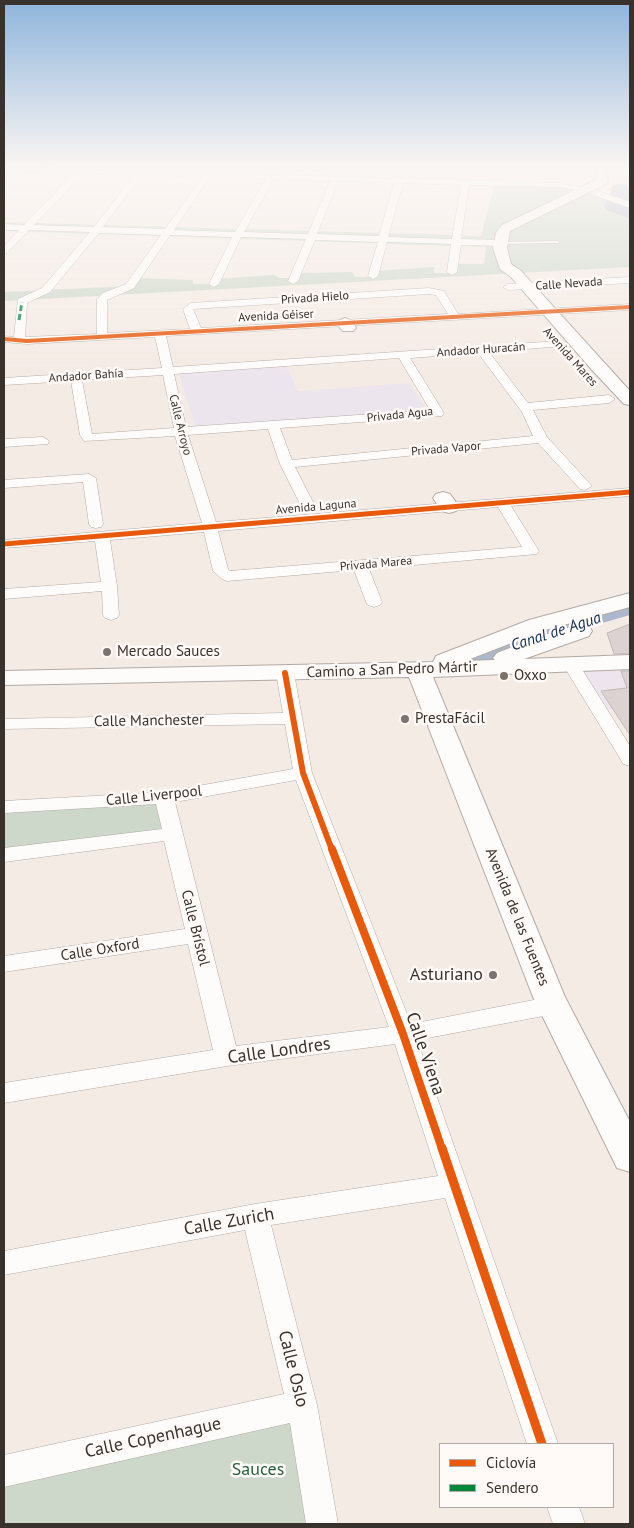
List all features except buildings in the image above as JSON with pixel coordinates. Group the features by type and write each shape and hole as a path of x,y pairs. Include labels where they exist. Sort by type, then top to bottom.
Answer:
{"main road":[{"path":"501,236 500,245 505,266 500,275 508,287"},
{"name":"Avenida Mares","path":"505,266 527,286 558,344 609,399 628,402"},
{"name":"Avenida Mares","path":"508,287 542,314 598,367 628,402"},
{"path":"581,369 598,367"},
{"path":"418,670 537,626 630,600"},
{"path":"483,667 552,640 630,616"},
{"name":"Camino a San Pedro Mártir","path":"4,678 418,670 630,662"},
{"name":"Avenida de las Fuentes","path":"418,670 554,1005 630,1156"}],"street":[{"path":"4,251 17,236"},
{"path":"19,341 19,320 23,300 46,290 92,236"},
{"path":"102,337 102,299 106,294 130,286 165,236"},
{"path":"214,284 237,236"},
{"path":"245,236 500,245"},
{"path":"373,276 383,236"},
{"path":"452,272 456,236"},
{"path":"294,281 311,239"},
{"name":"Calle Nevada","path":"508,287 630,280"},
{"name":"Privada Hielo","path":"197,332 188,309 191,306 429,291 440,293 455,317"},
{"path":"542,314 628,309"},
{"name":"Avenida Géiser","path":"4,339 19,341 162,336 197,332 346,325 455,317 542,314"},
{"name":"Avenida Géiser","path":"4,345 18,346 542,314"},
{"name":"Calle Arroyo","path":"162,336 167,371 181,432 208,522"},
{"name":"Andador Huracán","path":"403,355 558,344"},
{"path":"482,350 524,407 541,440 585,486"},
{"path":"167,371 403,355"},
{"name":"Privada Agua","path":"76,377 86,435 89,438 438,413 403,355"},
{"name":"Andador Bahía","path":"4,382 167,371"},
{"path":"524,407 609,399"},
{"path":"273,425 287,464 308,508"},
{"name":"Privada Vapor","path":"287,464 541,440"},
{"path":"4,443 43,441"},
{"path":"4,484 89,478 109,586 111,615"},
{"name":"Avenida Laguna","path":"4,532 99,530 208,522 446,502 585,486 630,484"},
{"name":"Avenida Laguna","path":"208,522 308,508 446,502 502,502 630,492"},
{"name":"Privada Marea","path":"208,522 221,571 227,576 532,551 502,502"},
{"name":"Avenida Laguna","path":"4,544 99,530"},
{"path":"360,565 374,602"},
{"path":"4,594 109,586"},
{"path":"570,663 629,755"},
{"name":"Calle Viena","path":"285,673 303,773 403,1034 542,1443"},
{"name":"Calle Manchester","path":"4,724 294,718"},
{"name":"Calle Liverpool","path":"4,806 164,798 303,773"},
{"name":"Calle Brístol","path":"164,798 228,1057"},
{"path":"4,856 172,834"},
{"name":"Calle Oxford","path":"4,964 197,935"},
{"name":"Calle Londres","path":"4,1093 228,1057 403,1034 554,1005"},
{"name":"Calle Zurich","path":"4,1263 255,1216 454,1185"},
{"name":"Calle Oslo","path":"255,1216 302,1406 322,1524"},
{"name":"Calle Copenhague","path":"4,1471 302,1406"},
{"path":"563,1508 569,1524"}],"lane":[{"path":"500,245 558,242"}],"shaded area":[{"path":"286,366 298,391 409,383 427,410 196,428 179,374"},
{"path":"630,663 630,707 606,710 578,664"}],"green space":[{"path":"164,236 630,236 630,267 4,301 4,292 130,286 136,278 193,280 193,284 214,284 217,279 274,275 280,278 294,278 300,273 352,272 355,277 368,277 374,271 434,267 434,273 451,273 453,264 484,264 486,247"},
{"path":"164,798 172,834 4,855 4,807"},
{"name":"Sauces","path":"302,1405 322,1524 4,1524 4,1471"}],"waterway":[{"name":"Canal de Agua","path":"482,658 549,631 630,609"}],"marked path":[{"path":"19,320 22,302"}],"cycle path":[{"path":"4,339 27,341 630,307"},
{"path":"4,544 630,492"},
{"path":"285,673 303,773 403,1034 542,1443"}],"place":[{"name":"Mercado Sauces","path":"107,652"},
{"name":"Oxxo","path":"504,676"},
{"name":"PrestaFácil","path":"405,719"},
{"name":"Asturiano","path":"493,975"}]}
